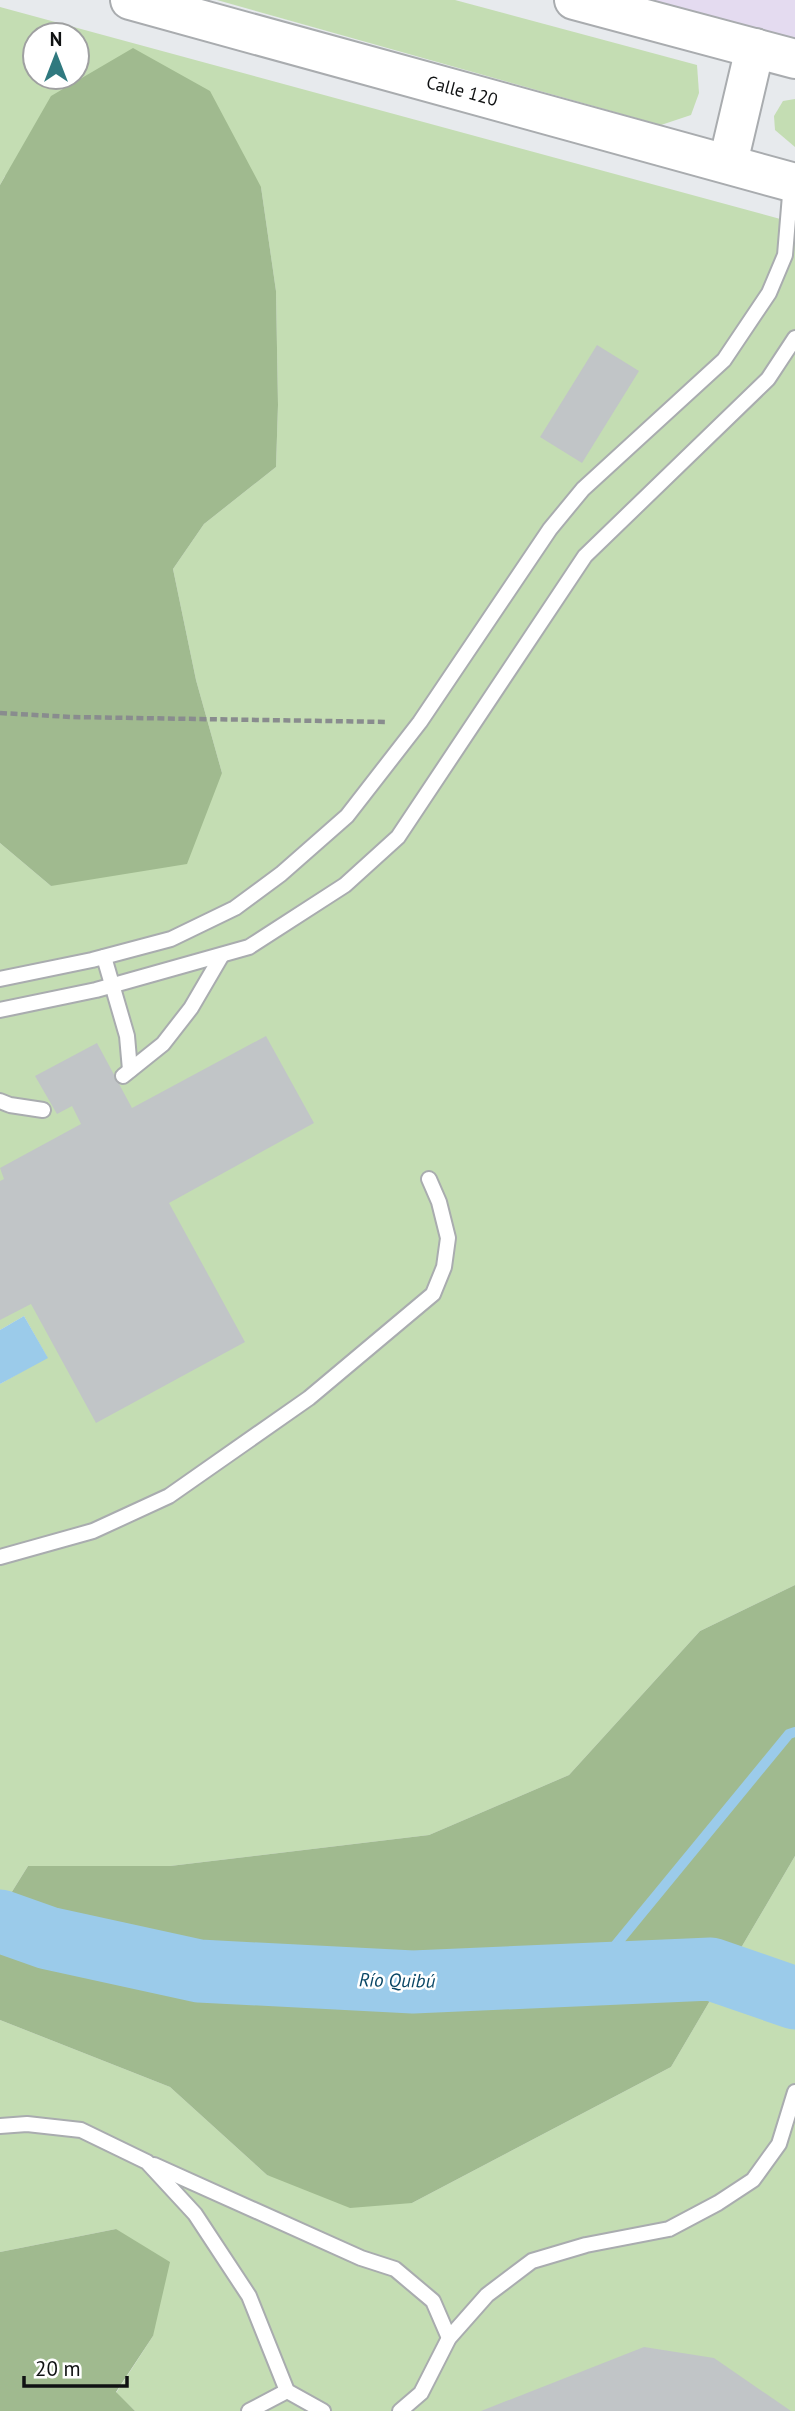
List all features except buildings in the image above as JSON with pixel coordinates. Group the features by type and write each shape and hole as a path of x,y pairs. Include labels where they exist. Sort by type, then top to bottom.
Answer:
{"main road":[{"name":"Calle 120","path":"130,0 793,182"},
{"path":"574,0 795,59"},
{"path":"727,163 755,48"}],"lane":[{"path":"0,979 104,957 171,939 235,908 281,874 347,816 420,722 550,529 583,489 724,360 769,293 785,255 793,182"},
{"path":"0,1010 113,986 249,947 345,885 398,836 585,556 768,379 795,338"},
{"path":"104,957 127,1036 127,1073 163,1044 191,1008 222,955"},
{"path":"0,1101 43,1110"},
{"path":"0,1558 93,1531 169,1496 309,1398 433,1294 444,1268 448,1238 439,1202 429,1179"},
{"path":"400,2411 421,2393 449,2337 486,2295 532,2261 586,2245 668,2228 719,2203 753,2180 779,2144 795,2092"},
{"path":"0,2126 27,2124 81,2130 361,2258 395,2269 433,2301 449,2337"},
{"path":"147,2162 195,2214 249,2296 288,2392 323,2411"},
{"path":"249,2411 288,2392"}],"path":[{"path":"0,713 72,717 420,722"}],"shaded area":[{"path":"574,0 795,0 795,59"}],"green space":[{"path":"217,0 455,0 697,65 699,93 691,115 661,125"},
{"path":"0,7 52,21 21,21 21,91 91,91 91,32 795,223 795,1585 700,1631 569,1775 429,1835 170,1866 28,1866 0,1911 0,1384 47,1357 24,1316 0,1330 0,843 51,886 222,773 196,680 173,569 204,524 276,467 278,405 276,291 261,187 5,176 0,185"},
{"path":"133,48 210,91 261,187 276,291 276,467 204,524 173,569 196,680 222,773 187,864 51,886 0,843 0,185 51,96 60,91 91,91 91,73"},
{"path":"795,99 795,147 775,130 774,116 783,101"},
{"path":"795,1585 795,1856 671,2067 412,2203 350,2208 267,2175 170,2087 0,2020 0,1911 28,1866 170,1866 429,1835 569,1775 700,1631"},
{"path":"795,1856 795,2411 135,2411 116,2393 153,2336 116,2229 0,2252 0,2020 170,2087 267,2175 412,2203 671,2067"},
{"path":"116,2229 170,2262 153,2336 116,2392 135,2411 0,2411 0,2252"}],"water":[{"path":"24,1316 48,1358 0,1384 0,1330"}],"waterway":[{"path":"591,1975 789,1734 795,1732"},
{"name":"Río Quibú","path":"0,1921 48,1938 199,1971 413,1982 711,1969 795,1998"}]}
